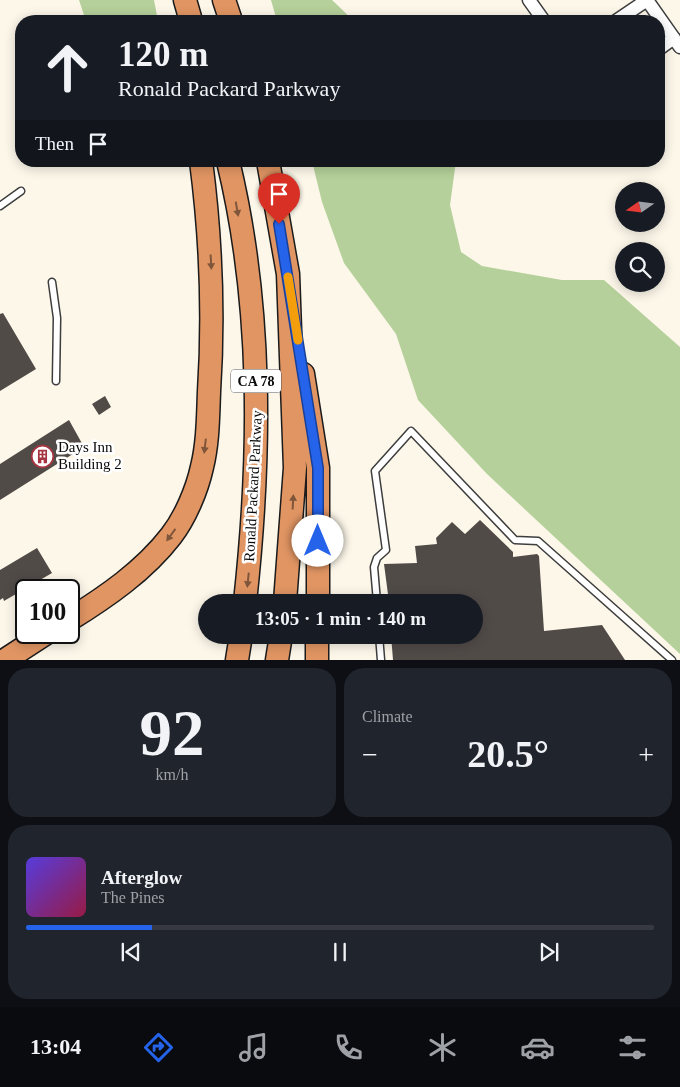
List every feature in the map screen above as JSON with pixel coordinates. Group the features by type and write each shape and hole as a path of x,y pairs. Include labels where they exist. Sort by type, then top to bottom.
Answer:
{"highway":[{"path":"184,0 189,15"},
{"path":"224,0 229,15"},
{"path":"80,613 108,596 172,536 191,500 202,468 212,360 212,290 209,232 202,167"},
{"name":"Ronald Packard Parkway","path":"229,167 250,291 256,388 256,486 246,594"},
{"name":"CA 78","path":"269,167 288,274 295,468 286,594"},
{"path":"288,274 318,468 318,594"},
{"path":"4,660 29,644"},
{"path":"237,660 240,644"},
{"path":"277,660 280,644"},
{"path":"317,644 317,660"}],"street":[{"path":"529,0 540,15"},
{"path":"625,15 647,0 657,15"},
{"path":"665,26 677,43 665,47"}],"lane":[{"path":"0,206 21,191"},
{"path":"52,282 57,318 56,380"},
{"path":"376,594 374,567 377,558 386,550 375,471 411,431 515,540 538,541 672,660"},
{"path":"380,644 381,660"}],"green space":[{"path":"79,0 154,0 157,15 84,15"},
{"path":"271,0 332,0 348,15 275,15"},
{"path":"313,167 455,167 450,205 461,252 482,266 562,280 604,280 615,290 615,292 618,292 680,347 680,654 487,474 418,400 396,334 344,263 322,202"}],"building":[{"path":"3,313 36,369 0,391 0,314"},
{"path":"105,396 111,407 99,415 92,404"},
{"name":"Days Inn Building 2","path":"69,420 84,447 0,500 0,464"},
{"path":"480,520 513,552 513,557 537,554 539,556 544,631 602,625 625,660 393,660 392,644 483,644 483,594 388,594 384,564 417,563 415,546 437,544 436,538 452,522 465,534"},
{"path":"37,548 52,573 42,579 15,579 15,595 4,601 3,598 0,600 0,570"}],"slow traffic":[{"path":"288,277 298,340"}],"place":[{"name":"Days Inn Building 2","path":"42,456"}],"route":[{"path":"279,224 318,468 318,541"}]}
